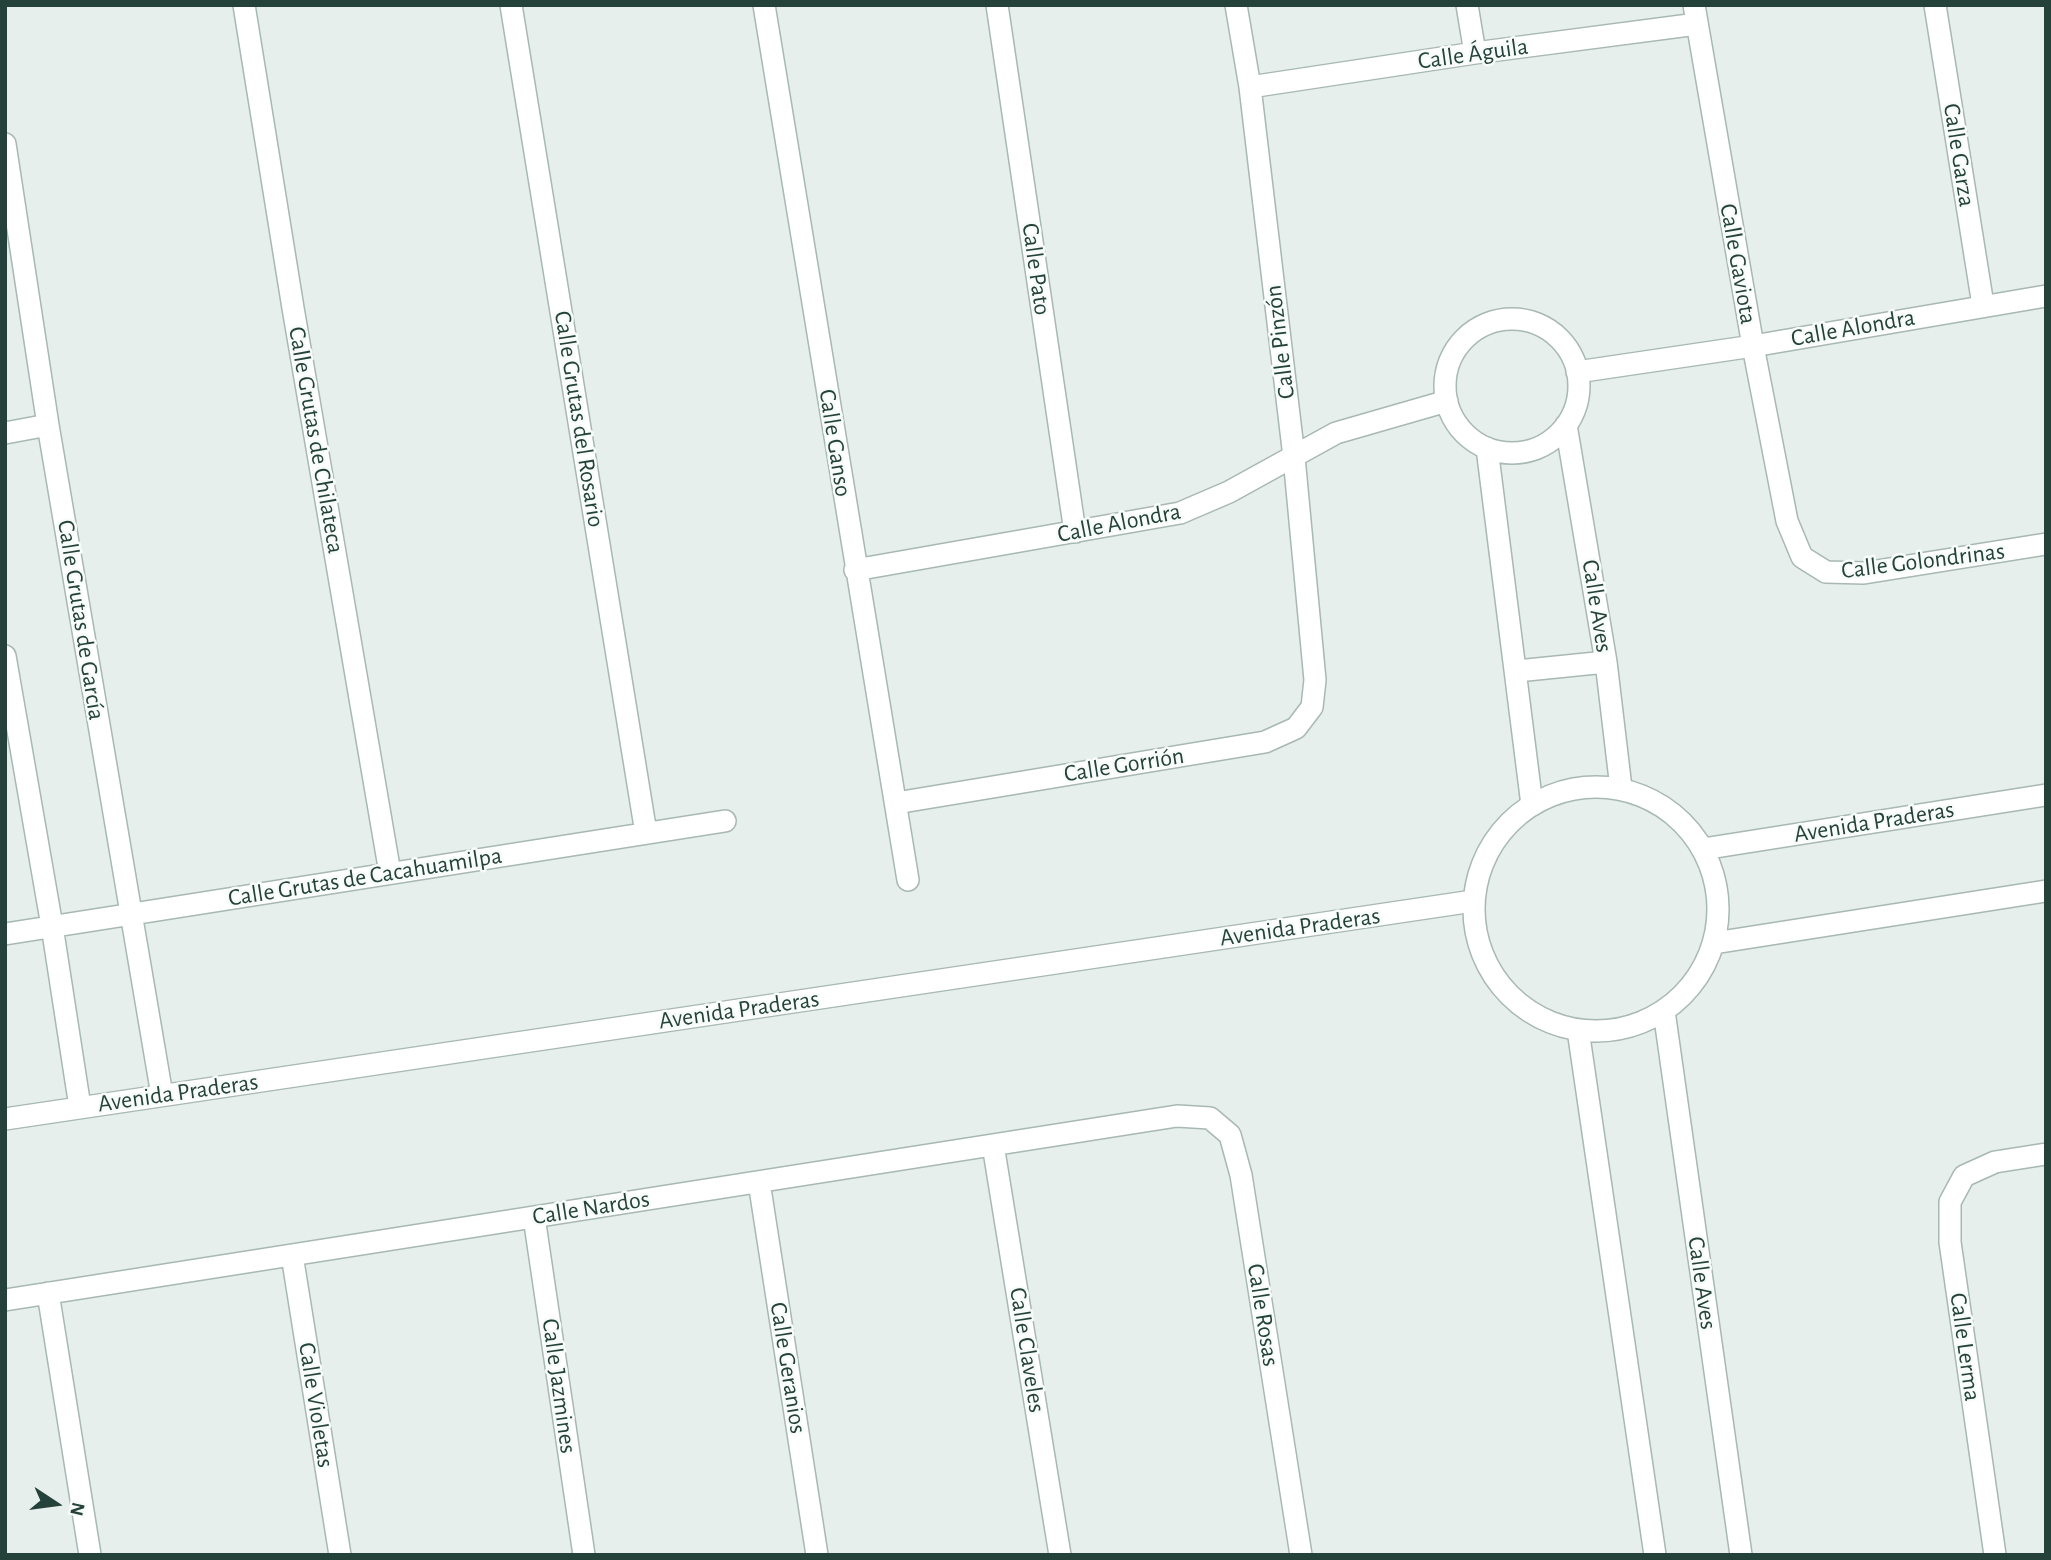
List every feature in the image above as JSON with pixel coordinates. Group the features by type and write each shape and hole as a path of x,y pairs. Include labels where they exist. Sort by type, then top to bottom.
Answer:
{"street":[{"name":"Calle Grutas de Chilateca","path":"244,5 390,873"},
{"name":"Calle Grutas del Rosario","path":"511,5 646,833"},
{"name":"Calle Ganso","path":"764,5 908,880"},
{"name":"Calle Pato","path":"996,5 1075,532"},
{"name":"Calle Pinzón","path":"1236,5 1250,87 1294,457 1315,680"},
{"path":"1467,5 1475,53"},
{"name":"Calle Garza","path":"1935,5 1983,305"},
{"name":"Calle Águila","path":"1250,87 1475,53 1695,15"},
{"name":"Calle Gaviota","path":"1695,15 1752,346 1787,521"},
{"name":"Calle Grutas de García","path":"5,144 48,425 162,1095"},
{"name":"Calle Alondra","path":"1577,372 1752,346 2046,296"},
{"path":"1522,319 1544,327 1562,340 1574,360 1577,372 1577,405 1566,425 1550,442 1530,451 1508,453 1487,448 1469,437 1454,421 1447,401 1446,379 1451,358 1463,341 1480,327 1500,320 1522,319"},
{"name":"Calle Alondra","path":"855,570 1180,513 1229,492 1336,433 1447,401"},
{"path":"5,433 48,425"},
{"name":"Calle Aves","path":"1566,425 1606,662 1621,788"},
{"path":"1487,448 1532,805"},
{"name":"Calle Golondrinas","path":"1787,521 1802,557 1826,572 1864,573 2046,544"},
{"path":"5,656 80,1107"},
{"path":"1517,671 1606,662"},
{"name":"Calle Gorrión","path":"896,803 1265,742 1296,728 1312,707 1315,680"},
{"path":"1591,786 1621,788 1654,800 1682,821 1703,849 1715,879 1718,911 1714,943 1702,969 1685,993 1664,1011 1637,1024 1608,1031 1578,1030 1544,1020 1515,1000 1493,973 1479,941 1473,901 1490,848 1508,824 1532,805 1570,790 1591,786"},
{"name":"Avenida Praderas","path":"1703,849 2046,795"},
{"name":"Calle Grutas de Cacahuamilpa","path":"5,934 725,821"},
{"path":"1714,943 2046,891"},
{"name":"Avenida Praderas","path":"5,1118 1473,901"},
{"name":"Calle Aves","path":"1664,1011 1741,1555"},
{"path":"1578,1030 1655,1555"},
{"name":"Calle Nardos","path":"5,1300 1177,1116"},
{"name":"Calle Rosas","path":"1177,1116 1210,1118 1230,1135 1234,1149 1241,1175 1301,1555"},
{"name":"Calle Claveles","path":"993,1145 1060,1555"},
{"name":"Calle Lerma","path":"1995,1555 1950,1242 1950,1202 1964,1176 1994,1162 2046,1154"},
{"name":"Calle Geranios","path":"759,1182 817,1555"},
{"name":"Calle Jazmines","path":"534,1217 584,1555"},
{"name":"Calle Violetas","path":"292,1255 340,1555"},
{"path":"48,1293 90,1555"}]}
